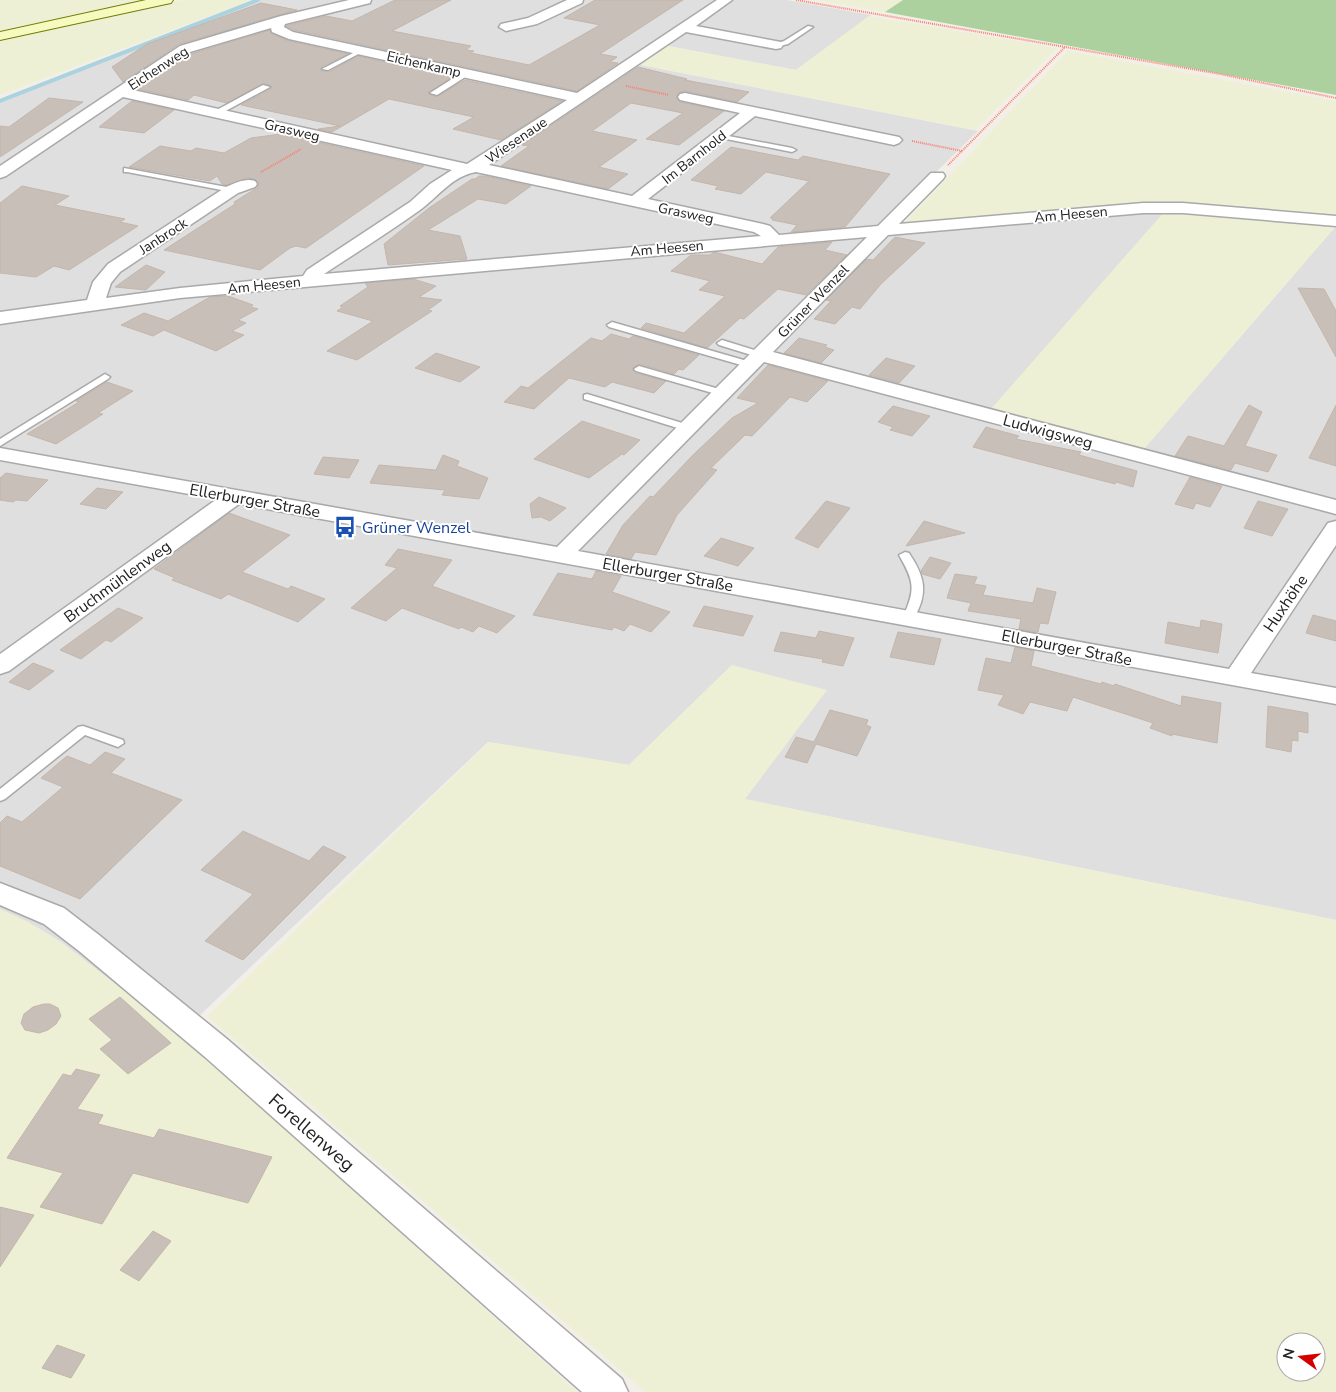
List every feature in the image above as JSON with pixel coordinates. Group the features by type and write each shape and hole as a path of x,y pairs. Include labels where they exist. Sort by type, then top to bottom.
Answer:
{"street":[{"path":"0,36 166,0"},
{"name":"Eichenweg","path":"0,173 185,49 202,42 365,0"},
{"path":"506,27 532,21 577,0"},
{"name":"Wiesenaue","path":"309,281 313,274 416,205 425,196 579,98 726,0"},
{"name":"Eichenkamp","path":"278,22 277,28 284,33 579,98"},
{"path":"684,28 776,44"},
{"name":"Grasweg","path":"120,92 217,112 320,137 757,228 770,234 774,240"},
{"name":"Im Barnhold","path":"685,97 894,140"},
{"name":"Im Barnhold","path":"635,202 752,111"},
{"name":"Grüner Wenzel","path":"562,555 936,176"},
{"name":"Janbrock","path":"95,305 102,282 114,268 232,190 249,184"},
{"name":"Am Heesen","path":"0,318 180,293 882,230 1164,207 1336,221"},
{"name":"Ludwigsweg","path":"756,360 1336,507"},
{"name":"Ellerburger Straße","path":"0,454 909,617 1336,696"},
{"name":"Bruchmühlenweg","path":"0,666 234,497"},
{"name":"Huxhöhe","path":"1235,678 1336,528"},
{"name":"Forellenweg","path":"0,893 54,916 89,943 216,1048 609,1392"}],"lane":[{"path":"776,44 786,44 810,27"},
{"path":"326,69 363,50"},
{"path":"434,93 466,74"},
{"path":"217,112 266,87"},
{"path":"721,136 792,150"},
{"path":"127,170 232,190"},
{"path":"612,325 756,360"},
{"path":"722,343 756,360"},
{"path":"639,369 723,393"},
{"path":"0,443 105,376"},
{"path":"587,397 688,428"},
{"path":"905,554 917,575 920,586 918,597 909,617"},
{"path":"0,796 82,730 118,743"}],"path":[{"path":"796,0 1220,74 1336,98"},
{"path":"936,176 1065,47"},
{"path":"603,82 685,97"},
{"path":"249,184 254,177 320,137"},
{"path":"894,140 962,151"}],"shaded area":[{"path":"259,0 787,0 871,15 796,70 663,45 636,64 978,131 882,225 1165,210 1143,450 1336,226 1336,920 744,799 732,665 629,765 488,742 180,1034 61,942 28,922 0,909 0,101"}],"green space":[{"path":"0,0 145,0 0,32"},
{"path":"183,0 252,0 0,95 0,41"},
{"path":"818,0 903,0 885,12"},
{"path":"903,0 1336,0 1336,95 885,12"},
{"path":"869,16 1057,48 975,130 635,64 662,45 796,70"},
{"path":"1068,51 1336,101 1336,217 1154,202 917,223 906,221"},
{"path":"1165,211 1336,226 1143,450 991,409"},
{"path":"732,665 827,690 745,799 1336,920 1336,1392 646,1392 207,1016 489,742 629,765"},
{"path":"0,909 28,922 61,942 180,1034 577,1392 0,1392"}],"building":[{"path":"395,0 451,0 392,31 471,46 466,50 474,51 471,53 529,65 600,25 564,18 595,0 683,0 600,54 617,57 610,62 618,63 577,91 294,30 286,26 326,16 352,21"},
{"path":"261,3 297,10 179,44 123,82 112,67 147,44"},
{"path":"270,30 271,34 289,41 348,54 321,67 322,71 329,72 358,56 452,77 428,93 436,97 465,80 562,101 501,140 453,129 474,117 389,99 332,132 318,129 340,126 241,105 272,88 264,83 227,103 194,95 188,100 138,89 191,54"},
{"path":"638,67 687,79 685,80 749,92 737,102 685,91 678,93 676,98 680,102 724,111 679,145 646,139 683,113 631,103 592,131 637,140 599,167 628,174 608,189 501,166 529,146 522,145"},
{"path":"49,98 83,102 0,157 0,126 9,127"},
{"path":"132,101 174,110 144,133 99,127"},
{"path":"281,134 424,166 306,248 296,246 290,248 260,270 164,250 235,204 234,202 257,188 259,183 255,179 247,178 227,185 222,184 217,176 210,181 129,167 160,146 191,151 196,148 224,153 251,138"},
{"path":"731,147 798,160 803,156 890,174 845,227 791,232 797,225 770,218 809,181 766,172 741,194 715,189 718,186 691,180"},
{"path":"479,176 531,186 506,204 478,199 428,230 460,236 467,259 388,265 384,244 429,208"},
{"path":"22,186 69,196 55,205 125,219 120,222 138,226 69,270 54,266 36,277 0,273 0,203"},
{"path":"895,237 925,243 881,284 860,309 852,307 835,324 814,319 831,301 826,300 867,259 873,260"},
{"path":"832,242 825,250 847,255 806,295 778,289 744,319 740,318 707,348 641,328 646,323 684,333 725,296 699,290 710,281 671,271 691,255 710,255 714,252 762,264 778,247"},
{"path":"146,265 165,272 146,290 115,287"},
{"path":"413,279 436,286 419,297 442,300 428,310 432,311 357,360 327,351 373,321 337,311 343,307 340,306 368,287 365,283"},
{"path":"1298,288 1324,289 1336,311 1336,357"},
{"path":"228,296 253,305 251,307 258,309 238,320 246,323 232,331 244,335 216,351 164,330 153,336 121,325 144,313 168,321 210,297"},
{"path":"611,334 629,339 633,336 699,355 683,370 679,369 674,374 640,364 633,367 635,373 666,381 654,393 612,382 605,387 569,378 534,409 504,402 521,386 528,388 591,338 602,341"},
{"path":"799,338 827,345 825,347 834,350 821,363 784,353"},
{"path":"436,353 480,367 460,382 415,368"},
{"path":"886,358 915,366 899,383 869,375"},
{"path":"768,365 828,381 807,402 790,397 752,436 745,435 711,468 717,470 677,515 656,555 635,552 631,559 606,554 623,525 650,496 653,497 732,418 758,403 737,398"},
{"path":"107,382 133,391 98,413 103,414 56,444 27,434 79,402 76,401"},
{"path":"1249,405 1262,412 1245,446 1277,455 1268,472 1235,463 1231,470 1175,456 1188,436 1224,446"},
{"path":"1336,405 1336,466 1309,458"},
{"path":"893,406 930,416 912,436 890,430 893,427 878,422"},
{"path":"582,421 640,440 624,455 622,454 589,478 534,459"},
{"path":"986,427 1019,436 1016,439 1081,452 1079,455 1137,471 1133,487 973,447"},
{"path":"443,455 459,461 457,466 488,478 479,499 442,495 445,490 370,483 379,465 436,470"},
{"path":"323,457 359,460 349,478 314,474"},
{"path":"6,473 48,480 27,501 16,500 13,502 0,500 0,478"},
{"path":"1190,477 1222,486 1210,507 1196,503 1193,509 1175,504"},
{"path":"97,488 123,492 106,509 80,504"},
{"path":"539,497 566,508 550,521 541,517 532,518 530,504"},
{"path":"826,501 850,508 818,548 795,538"},
{"path":"1258,501 1288,509 1272,536 1244,528"},
{"path":"229,513 290,535 242,572 288,589 291,586 325,599 298,622 228,594 221,599 172,580 175,578 154,569"},
{"path":"924,521 965,533 906,546"},
{"path":"721,538 754,548 738,566 704,556"},
{"path":"398,549 452,560 432,586 515,616 497,633 479,626 473,632 461,627 459,629 402,608 386,621 351,608 397,568 385,565"},
{"path":"930,557 951,563 940,579 922,574 921,571"},
{"path":"596,571 621,576 612,592 670,612 651,632 630,624 624,631 614,627 612,630 533,615 558,573 592,579"},
{"path":"955,574 977,577 974,584 986,586 983,595 1033,603 1037,588 1056,592 1048,624 1040,623 1038,632 1019,629 1021,619 968,611 971,603 947,598"},
{"path":"704,606 753,616 743,636 693,626"},
{"path":"118,608 143,618 111,642 106,640 81,659 60,650"},
{"path":"1313,615 1336,621 1336,641 1306,633"},
{"path":"1201,620 1222,624 1218,653 1165,643 1168,622 1200,628"},
{"path":"819,631 854,638 843,666 822,662 823,659 774,651 781,632 816,638"},
{"path":"898,632 941,639 934,665 890,657"},
{"path":"1015,647 1034,651 1031,666 1101,684 1102,682 1114,686 1115,684 1181,706 1182,696 1221,703 1217,743 1172,734 1172,736 1150,728 1153,723 1073,697 1067,711 1030,702 1023,714 998,705 1004,695 978,690 986,658 1011,663"},
{"path":"33,663 54,671 29,690 9,682"},
{"path":"1268,706 1308,713 1308,733 1298,731 1298,741 1292,740 1291,752 1266,747"},
{"path":"830,710 868,720 866,725 871,727 857,756 816,744 807,763 785,757 796,737 814,742"},
{"path":"105,752 125,759 111,773 182,800 80,899 0,866 0,823 7,816 22,822 63,787 41,778 67,756 90,765"},
{"path":"243,831 309,861 323,846 346,857 243,960 205,941 253,894 201,870"},
{"path":"120,997 171,1043 128,1074 100,1049 112,1040 89,1019"},
{"path":"50,1004 58,1008 61,1016 56,1024 48,1030 39,1033 25,1030 21,1023 24,1014 33,1007"},
{"path":"76,1069 100,1075 77,1109 103,1115 98,1124 154,1138 159,1129 272,1157 248,1203 133,1173 102,1224 40,1207 63,1173 7,1158 63,1074 71,1076"},
{"path":"0,1207 34,1215 0,1267"},
{"path":"153,1231 171,1241 139,1281 120,1270"},
{"path":"57,1345 85,1355 71,1378 42,1368"}],"waterway":[{"path":"0,101 258,0"}],"place":[{"name":"Grüner Wenzel","path":"345,527"}]}
